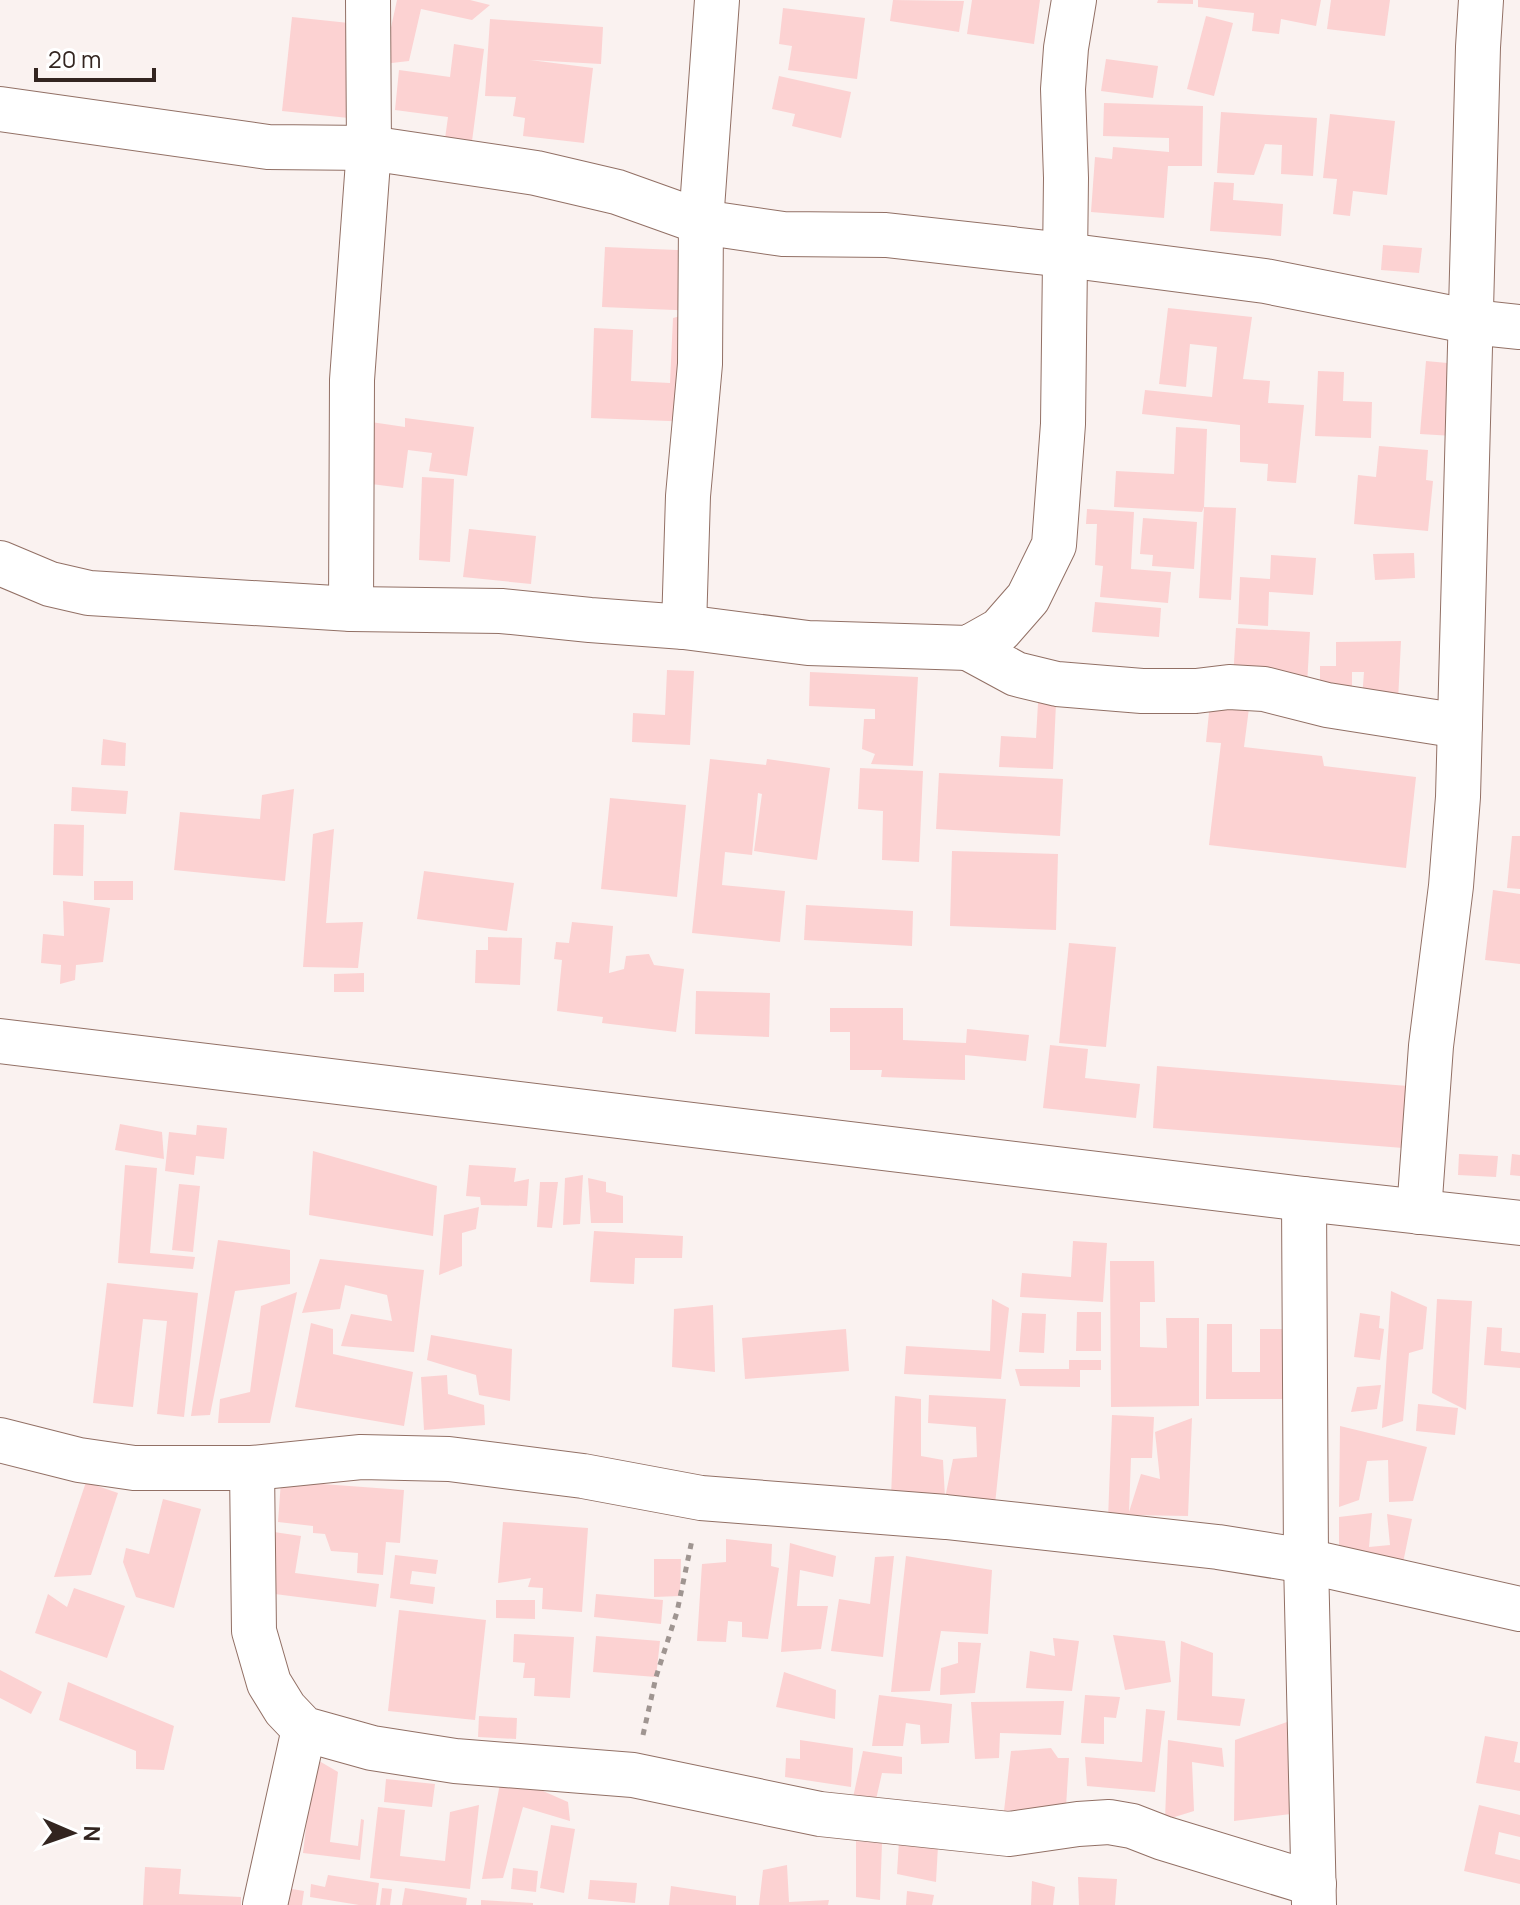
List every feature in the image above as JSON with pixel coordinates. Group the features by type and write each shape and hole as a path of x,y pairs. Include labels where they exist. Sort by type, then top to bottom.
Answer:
{"street":[{"path":"351,609 352,380 369,148 368,0"},
{"path":"684,627 688,496 700,364 701,222 717,0"},
{"path":"968,648 1000,630 1028,598 1054,545 1063,424 1066,178 1063,89 1074,0"},
{"path":"1419,1212 1431,1046 1451,886 1458,797 1481,0"},
{"path":"0,109 268,147 369,148 536,173 617,192 701,222 783,234 886,235 1065,255 1265,281 1472,322 1520,327"},
{"path":"0,563 50,584 89,593 351,609 501,611 684,627 808,643 968,648 1016,674 1057,684 1142,691 1196,691 1229,687 1264,689 1327,705 1460,726"},
{"path":"0,1041 1520,1223"},
{"path":"252,1468 254,1631 269,1683 285,1709 304,1729 372,1748 455,1761 633,1775 820,1814 1009,1834 1109,1822 1132,1826 1314,1894 1306,1561 1304,1199"},
{"path":"0,1440 79,1460 134,1468 252,1468 361,1457 449,1459 583,1476 701,1498 946,1517 1218,1547 1306,1561 1520,1609"},
{"path":"265,1905 304,1729"}],"path":[{"path":"633,1775 656,1677 677,1612 701,1498"}],"building":[{"path":"397,0 470,0 490,5 472,20 421,9 409,61 383,64"},
{"path":"893,0 964,1 959,32 890,21"},
{"path":"972,0 1040,0 1034,44 967,34"},
{"path":"1158,0 1193,0 1193,4 1157,3"},
{"path":"1198,0 1321,0 1316,26 1281,19 1279,34 1252,31 1254,13 1198,7"},
{"path":"1331,0 1390,0 1385,36 1327,29"},
{"path":"783,8 865,18 857,79 788,70 792,46 779,44"},
{"path":"1206,16 1233,23 1214,96 1187,89"},
{"path":"292,17 368,25 358,119 282,111"},
{"path":"490,19 603,27 601,64 530,60 593,68 584,143 523,136 525,118 513,116 516,97 485,96"},
{"path":"454,44 484,49 471,149 444,146 448,117 395,110 399,70 450,77"},
{"path":"1106,59 1158,66 1153,98 1101,91"},
{"path":"779,76 851,92 841,138 792,126 795,114 772,109"},
{"path":"1104,103 1203,106 1202,166 1168,166 1164,218 1091,212 1095,157 1112,159 1113,147 1169,152 1169,138 1103,136"},
{"path":"1221,112 1317,118 1313,176 1281,174 1282,145 1265,144 1254,175 1217,173"},
{"path":"1330,114 1395,121 1387,195 1353,191 1350,216 1333,214 1337,179 1323,178"},
{"path":"1214,182 1234,183 1233,200 1283,204 1281,236 1210,231"},
{"path":"1383,245 1422,248 1419,273 1381,270"},
{"path":"605,247 701,251 699,311 602,307"},
{"path":"1168,308 1252,317 1243,379 1270,381 1268,403 1304,405 1296,483 1267,481 1268,464 1240,462 1240,425 1142,414 1145,390 1212,397 1217,347 1190,344 1186,387 1159,384"},
{"path":"699,311 694,422 591,418 594,328 633,330 631,381 670,383 673,318"},
{"path":"1426,361 1458,364 1453,436 1420,434"},
{"path":"1318,371 1344,372 1343,401 1372,402 1371,438 1315,436"},
{"path":"405,418 474,427 467,476 429,471 432,453 408,450 403,488 363,483 371,422 405,427"},
{"path":"1176,427 1207,429 1202,512 1114,507 1116,471 1174,474"},
{"path":"1379,446 1428,450 1426,480 1433,481 1428,531 1354,524 1358,475 1376,477"},
{"path":"422,477 454,479 450,562 419,560"},
{"path":"1204,507 1236,508 1231,600 1199,598"},
{"path":"1087,509 1134,512 1131,569 1171,572 1168,603 1100,597 1103,566 1095,565 1097,524 1086,524"},
{"path":"1143,518 1197,522 1194,569 1152,566 1153,555 1140,554"},
{"path":"469,529 536,536 531,584 463,577"},
{"path":"1414,553 1415,578 1375,580 1373,554"},
{"path":"1271,555 1316,558 1313,595 1269,592 1268,626 1238,624 1240,577 1270,579"},
{"path":"1095,602 1161,608 1159,637 1092,632"},
{"path":"1236,628 1310,632 1307,685 1233,680"},
{"path":"1401,641 1398,701 1362,699 1364,672 1352,672 1352,696 1320,696 1320,666 1336,666 1336,642"},
{"path":"667,670 694,671 690,745 632,742 633,713 665,715"},
{"path":"810,672 918,677 913,766 871,764 875,754 862,749 864,719 875,719 875,709 809,706"},
{"path":"1038,703 1056,703 1053,769 999,767 1001,736 1036,738"},
{"path":"1210,703 1249,708 1244,747 1322,756 1324,766 1416,777 1406,868 1209,845 1221,743 1206,742"},
{"path":"103,739 126,743 125,766 101,765"},
{"path":"710,759 766,765 767,759 830,768 817,860 754,851 762,794 758,793 752,855 725,852 722,885 785,891 780,942 692,933"},
{"path":"860,768 923,771 919,862 882,860 883,811 858,809"},
{"path":"939,773 1063,779 1060,836 936,829"},
{"path":"72,787 128,791 126,814 71,811"},
{"path":"294,789 285,881 174,870 180,812 260,819 262,795"},
{"path":"610,798 686,805 677,897 601,889"},
{"path":"54,824 84,825 83,876 53,875"},
{"path":"334,829 326,923 363,922 358,968 303,967 313,834"},
{"path":"1512,836 1520,836 1520,889 1507,888"},
{"path":"952,851 1058,854 1056,930 950,926"},
{"path":"424,871 514,883 507,931 417,919"},
{"path":"94,881 133,881 133,900 94,900"},
{"path":"1493,890 1520,894 1520,964 1485,960"},
{"path":"63,901 110,908 103,962 76,965 75,980 60,984 61,965 41,963 43,934 64,936"},
{"path":"806,905 913,911 912,946 804,940"},
{"path":"572,922 613,926 609,973 624,969 626,956 649,954 654,965 684,969 676,1032 602,1023 603,1017 557,1011 562,960 554,959 556,942 569,943"},
{"path":"488,937 522,938 520,985 475,983 476,950 488,950"},
{"path":"1069,943 1116,947 1106,1047 1059,1043"},
{"path":"364,973 364,992 334,992 334,974"},
{"path":"696,991 770,993 769,1037 695,1034"},
{"path":"830,1008 903,1008 903,1040 966,1043 967,1029 1029,1035 1026,1061 965,1055 965,1080 881,1077 882,1070 850,1070 850,1032 830,1032"},
{"path":"1050,1045 1088,1049 1085,1078 1140,1084 1136,1118 1043,1108"},
{"path":"1157,1066 1408,1086 1403,1148 1153,1128"},
{"path":"120,1124 162,1132 164,1159 115,1150"},
{"path":"197,1125 227,1128 224,1159 196,1156 194,1175 165,1171 169,1132 196,1135"},
{"path":"313,1151 437,1186 433,1236 309,1215"},
{"path":"1459,1154 1498,1156 1496,1177 1458,1175"},
{"path":"1512,1154 1520,1155 1520,1176 1510,1175"},
{"path":"125,1165 157,1168 150,1253 195,1257 193,1269 118,1263"},
{"path":"469,1165 516,1168 514,1182 529,1179 527,1206 481,1205 480,1197 466,1196"},
{"path":"583,1175 580,1224 563,1225 565,1178"},
{"path":"588,1178 606,1182 606,1192 623,1196 623,1223 591,1223"},
{"path":"540,1182 558,1182 552,1228 537,1227"},
{"path":"179,1184 200,1186 193,1252 172,1250"},
{"path":"479,1207 476,1229 462,1233 462,1266 439,1275 444,1215"},
{"path":"594,1231 683,1236 682,1258 635,1258 634,1284 590,1282"},
{"path":"218,1240 290,1250 290,1284 235,1291 210,1415 191,1416"},
{"path":"1073,1241 1107,1243 1103,1302 1020,1297 1022,1273 1071,1277"},
{"path":"320,1259 424,1270 414,1352 341,1346 351,1314 392,1321 387,1295 345,1285 340,1309 302,1313"},
{"path":"1110,1261 1154,1261 1155,1302 1140,1302 1140,1347 1167,1348 1166,1318 1199,1318 1199,1406 1111,1407"},
{"path":"107,1283 198,1293 184,1417 157,1414 167,1321 143,1319 133,1407 93,1403"},
{"path":"1391,1291 1427,1307 1423,1349 1409,1353 1403,1421 1382,1428"},
{"path":"297,1292 270,1423 218,1423 220,1399 250,1392 261,1306"},
{"path":"992,1299 1009,1308 1001,1379 904,1374 906,1346 990,1351"},
{"path":"1437,1299 1472,1301 1466,1410 1432,1393"},
{"path":"713,1305 715,1372 672,1367 674,1309"},
{"path":"1077,1312 1101,1312 1101,1351 1076,1351"},
{"path":"1022,1313 1046,1314 1044,1353 1019,1352"},
{"path":"1360,1313 1380,1316 1379,1328 1384,1329 1380,1360 1354,1357"},
{"path":"311,1323 333,1329 333,1354 413,1372 404,1426 295,1407"},
{"path":"1207,1324 1232,1324 1232,1372 1260,1372 1260,1329 1285,1329 1284,1399 1206,1399"},
{"path":"1487,1327 1502,1328 1501,1351 1520,1353 1520,1368 1484,1365"},
{"path":"846,1329 849,1371 745,1379 742,1338"},
{"path":"431,1335 512,1349 510,1401 479,1395 476,1375 427,1360"},
{"path":"1069,1360 1101,1360 1101,1370 1080,1370 1080,1387 1020,1386 1015,1369 1069,1369"},
{"path":"447,1375 448,1394 484,1405 485,1425 424,1430 421,1377"},
{"path":"1381,1385 1377,1409 1351,1412 1357,1387"},
{"path":"929,1395 1006,1399 995,1504 891,1497 895,1396 921,1399 921,1456 943,1460 945,1498 953,1459 977,1457 976,1427 928,1423"},
{"path":"1418,1404 1458,1408 1455,1435 1416,1431"},
{"path":"1112,1415 1154,1417 1152,1458 1131,1458 1129,1512 1141,1474 1160,1479 1155,1432 1192,1418 1188,1516 1129,1515 1129,1520 1108,1519"},
{"path":"1340,1426 1427,1447 1413,1501 1389,1502 1388,1460 1367,1461 1359,1500 1339,1507"},
{"path":"281,1481 404,1490 400,1543 386,1542 383,1575 357,1573 358,1553 331,1551 325,1534 313,1533 313,1526 278,1522"},
{"path":"86,1482 118,1493 91,1575 54,1577"},
{"path":"163,1499 201,1509 174,1608 136,1597 123,1562 126,1548 149,1554"},
{"path":"1372,1513 1369,1547 1390,1545 1387,1514 1412,1519 1397,1592 1339,1590 1339,1517"},
{"path":"503,1522 588,1528 582,1612 542,1609 543,1588 528,1587 531,1578 498,1583"},
{"path":"274,1532 301,1536 295,1573 379,1584 376,1607 267,1593"},
{"path":"726,1539 772,1544 771,1566 779,1568 768,1639 742,1637 742,1622 728,1621 726,1642 697,1641 702,1564 726,1562"},
{"path":"790,1543 836,1556 833,1577 800,1570 797,1606 828,1606 821,1649 781,1652"},
{"path":"395,1555 438,1560 436,1574 412,1571 410,1584 435,1587 433,1604 390,1598"},
{"path":"894,1556 883,1657 831,1651 839,1599 870,1604 875,1557"},
{"path":"906,1556 992,1570 988,1634 941,1631 930,1691 891,1692"},
{"path":"654,1559 681,1559 680,1596 654,1597"},
{"path":"74,1588 125,1606 107,1658 35,1633 48,1594 67,1607"},
{"path":"596,1594 663,1600 661,1624 594,1617"},
{"path":"496,1600 535,1600 535,1619 496,1618"},
{"path":"399,1610 486,1620 475,1720 388,1711"},
{"path":"514,1634 574,1637 570,1698 534,1696 535,1678 523,1678 525,1663 513,1662"},
{"path":"1113,1635 1165,1641 1171,1682 1125,1690"},
{"path":"596,1636 660,1641 656,1677 593,1672"},
{"path":"1053,1638 1079,1641 1072,1691 1026,1688 1030,1651 1055,1656"},
{"path":"1181,1641 1213,1653 1212,1696 1245,1699 1240,1726 1177,1720"},
{"path":"958,1642 981,1643 975,1693 940,1695 941,1668 958,1663"},
{"path":"0,1670 42,1692 31,1714 0,1698"},
{"path":"784,1672 836,1690 835,1719 776,1707"},
{"path":"68,1682 174,1726 164,1770 136,1769 136,1751 59,1720"},
{"path":"879,1695 952,1704 949,1743 921,1744 920,1725 906,1723 903,1746 872,1746"},
{"path":"1085,1695 1120,1697 1116,1718 1104,1717 1104,1744 1081,1743"},
{"path":"1064,1701 1061,1735 1000,1733 999,1758 975,1759 971,1702"},
{"path":"1146,1709 1165,1711 1155,1792 1087,1786 1085,1757 1142,1762"},
{"path":"479,1716 517,1718 516,1739 478,1737"},
{"path":"1287,1722 1291,1814 1234,1821 1235,1740"},
{"path":"1485,1736 1518,1742 1514,1762 1520,1763 1520,1791 1476,1783"},
{"path":"800,1740 853,1748 851,1787 785,1777 786,1758 800,1759"},
{"path":"1168,1740 1222,1748 1224,1767 1192,1762 1194,1811 1165,1820"},
{"path":"1051,1748 1058,1758 1069,1758 1066,1807 1004,1811 1011,1751"},
{"path":"863,1751 902,1757 902,1774 882,1773 875,1804 851,1807"},
{"path":"314,1758 338,1772 330,1842 358,1846 361,1819 364,1820 360,1860 303,1853"},
{"path":"502,1773 568,1802 570,1821 523,1807 503,1878 482,1879"},
{"path":"386,1779 435,1784 432,1807 384,1802"},
{"path":"479,1805 470,1889 370,1878 378,1807 405,1810 400,1856 445,1861 450,1812"},
{"path":"1479,1805 1520,1815 1520,1837 1499,1832 1495,1854 1520,1860 1520,1884 1464,1871"},
{"path":"551,1825 575,1829 564,1893 540,1888"},
{"path":"856,1841 882,1843 880,1900 856,1897"},
{"path":"899,1841 938,1846 936,1882 897,1874"},
{"path":"787,1865 789,1902 829,1900 828,1905 759,1905 763,1870"},
{"path":"145,1867 181,1869 179,1894 241,1897 241,1905 143,1905"},
{"path":"513,1868 538,1871 536,1892 511,1889"},
{"path":"328,1875 379,1883 376,1905 310,1897 311,1884 325,1887"},
{"path":"1078,1877 1117,1879 1115,1905 1079,1905"},
{"path":"590,1880 637,1883 635,1903 588,1899"},
{"path":"1032,1881 1055,1887 1053,1905 1031,1905"},
{"path":"671,1886 736,1896 736,1905 669,1905"},
{"path":"286,1888 304,1891 302,1905 284,1905"},
{"path":"382,1888 392,1889 390,1905 380,1905"},
{"path":"405,1888 467,1898 466,1905 402,1905"},
{"path":"907,1891 934,1895 932,1905 906,1905"},
{"path":"481,1900 533,1903 533,1905 481,1905"}]}
